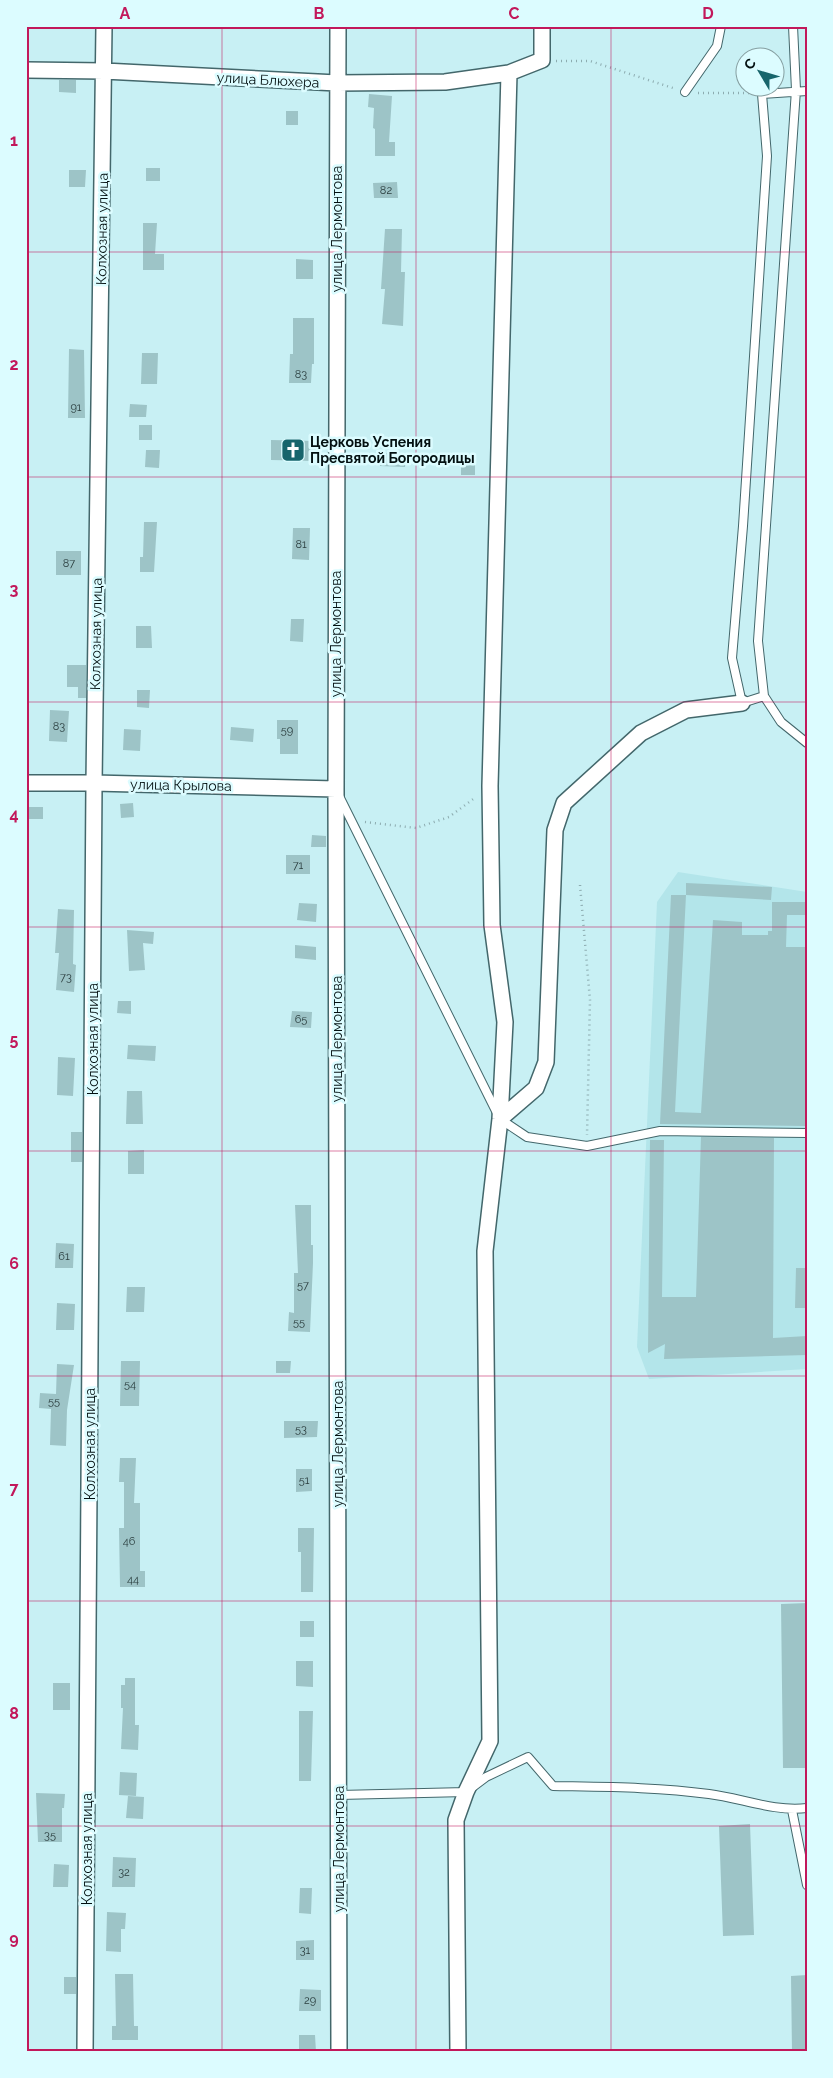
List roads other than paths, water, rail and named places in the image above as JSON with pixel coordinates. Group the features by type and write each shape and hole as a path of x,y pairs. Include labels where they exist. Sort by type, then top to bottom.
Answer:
{"street":[{"name":"Колхозная улица","path":"85,2052 94,783 104,26"},
{"name":"улица Лермонтова","path":"338,26 336,789 339,2052"},
{"name":"улица Блюхера","path":"26,70 337,83 444,82 509,73 542,60 542,26"},
{"path":"458,2052 456,1820 466,1792 490,1741 485,1251 500,1119 505,1022 492,926 490,786 509,73"},
{"path":"500,1119 536,1088 546,1062 555,830 564,803 641,733 686,710 742,703"},
{"name":"улица Крылова","path":"26,783 336,789"}],"lane":[{"path":"685,92 717,46 721,26"},
{"path":"793,26 796,90 758,641 764,696 781,722 807,743"},
{"path":"764,696 742,703 732,658 743,526 767,156 762,94 796,90 807,91"},
{"path":"336,789 500,1119 527,1137 587,1146 660,1132 807,1132"},
{"path":"339,1795 466,1792 486,1777 528,1757 552,1786 629,1787 709,1794 792,1810 807,1808"},
{"path":"792,1810 807,1885"}],"place":[{"name":"Церковь Успения Пресвятой Богородицы","path":"293,450"}]}
